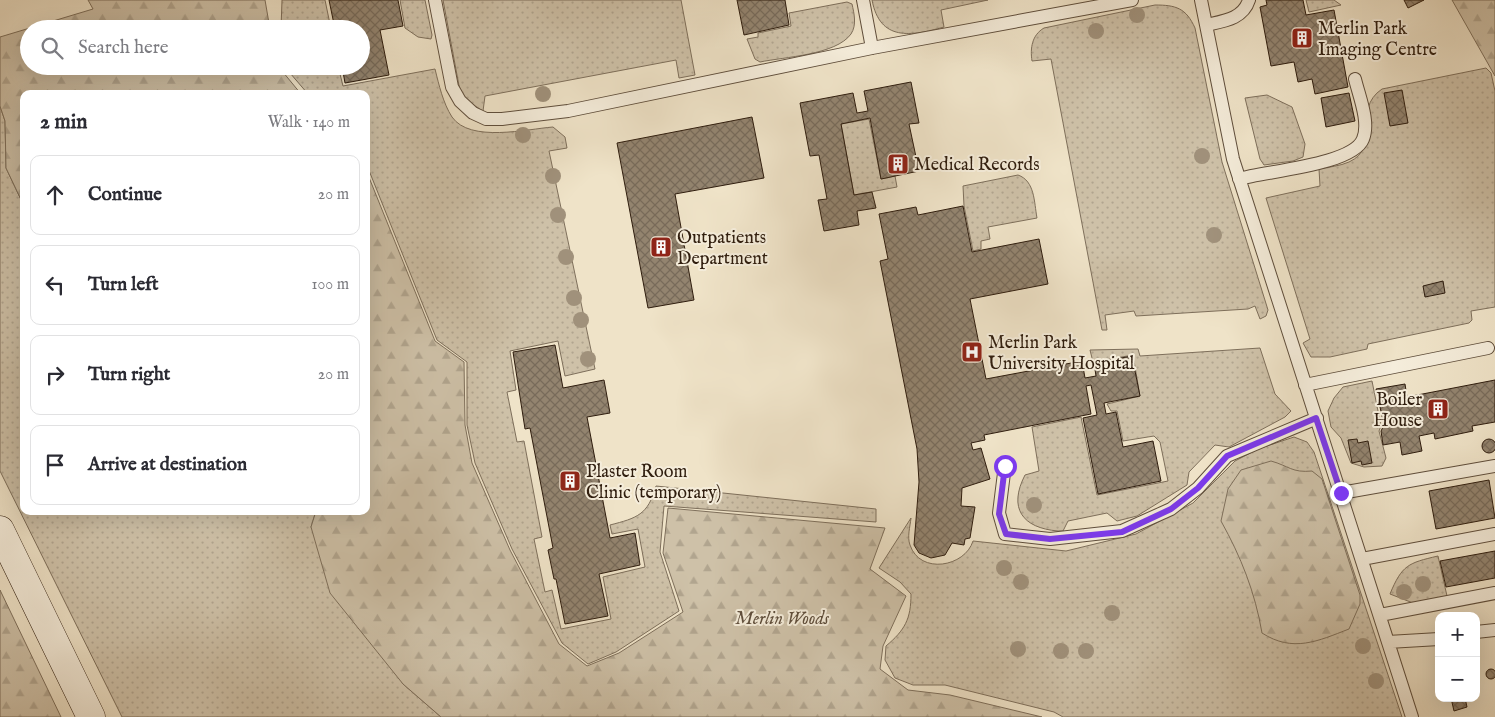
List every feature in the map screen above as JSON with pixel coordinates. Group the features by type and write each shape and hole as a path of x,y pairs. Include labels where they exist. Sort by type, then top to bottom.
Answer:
{"main road":[{"path":"0,530 92,717"}],"lane":[{"path":"435,0 452,87 460,101 472,113 486,119 502,119 568,111 872,48 1132,0"},
{"path":"863,0 872,48"},
{"path":"1201,0 1233,159 1412,717"},
{"path":"1206,25 1238,16 1246,9 1249,0"},
{"path":"1239,178 1334,161 1353,152 1364,139 1365,122 1355,79"},
{"path":"1305,385 1488,348"},
{"path":"1005,466 999,514 1006,534 1050,539 1122,532 1171,509 1198,488 1227,456 1316,418"},
{"path":"1341,493 1495,466"},
{"path":"1362,559 1495,534"},
{"path":"1380,615 1495,592"},
{"path":"1480,632 1495,630"},
{"path":"1388,642 1435,639"}],"green space":[{"path":"88,0 265,0 268,20 56,20 93,9"},
{"path":"282,0 325,0 329,20 281,20"},
{"path":"400,0 425,0 432,35 431,39 418,37 405,28"},
{"path":"443,0 681,0 695,75 679,78 676,60 485,96 483,111 470,103 460,91"},
{"path":"872,0 988,0 941,10 944,27 920,32 899,33 882,23 876,14"},
{"path":"1306,0 1334,0 1341,5 1309,12"},
{"path":"1452,0 1495,0 1495,76"},
{"path":"847,2 852,4 854,23 851,34 844,41 834,47 809,54 760,62 755,59 747,39 758,37 758,33 791,26 789,13"},
{"path":"1155,5 1180,9 1192,21 1195,28 1222,162 1268,310 1266,316 1260,319 1255,306 1248,309 1136,316 1134,311 1105,315 1107,330 1102,330 1051,59 1032,61 1031,51 1034,38 1044,28"},
{"path":"20,31 20,75 285,75 298,90 20,90 20,198 6,168 5,121 0,106 0,37"},
{"path":"1486,68 1491,73 1495,91 1495,307 1471,311 1472,320 1469,323 1368,344 1367,349 1330,357 1311,357 1303,343 1310,339 1266,198 1320,186 1319,169 1349,162 1359,155 1364,147 1366,138 1368,107 1373,98 1382,89"},
{"path":"435,69 446,106 452,117 460,125 472,130 500,133 553,127 565,137 567,148 549,151 595,369 565,376 558,341 510,351 516,390 507,392 517,442 524,441 542,537 534,539 545,592 552,590 561,629 611,619 603,577 645,567 638,529 612,534 610,525 640,514 653,496 656,486 876,509 876,522 664,506 660,552 679,611 616,652 588,664 562,643 512,549 475,463 467,425 467,362 437,340 370,173 370,90 305,90 292,75 340,75 343,86"},
{"path":"1267,95 1292,107 1305,144 1303,157 1293,161 1264,165 1260,159 1245,98"},
{"path":"0,106 5,121 6,168 20,198 20,511 0,471"},
{"path":"869,119 881,179 895,176 897,187 854,195 841,124"},
{"path":"1018,175 1024,178 1031,187 1037,218 988,227 990,239 981,241 981,249 973,251 964,206 963,186"},
{"name":"Merlin Woods","path":"370,180 435,341 464,362 465,425 472,463 510,550 559,644 587,666 619,653 683,612 663,553 668,508 885,528 870,569 906,596 883,646 880,669 908,690 950,695 1042,717 441,717 403,684 330,593 311,527 315,515 370,515"},
{"path":"1260,348 1275,394 1291,411 1285,417 1229,447 1215,445 1189,472 1187,485 1137,516 1117,521 1107,513 1068,521 1063,531 1035,526 1027,521 1018,506 1018,497 1025,475 1039,471 1032,427 1081,417 1097,495 1168,481 1160,442 1154,436 1123,441 1117,411 1111,411 1107,404 1140,396 1133,355 1093,362 1090,350 1138,349 1140,356"},
{"path":"1372,381 1381,426 1379,431 1386,458 1382,466 1364,467 1351,463 1341,438 1331,427 1328,411 1334,398 1343,387"},
{"path":"1294,437 1307,442 1314,452 1402,717 1063,717 1054,712 945,685 913,685 895,678 885,660 886,646 898,635 906,623 910,610 911,594 900,582 879,568 911,518 910,545 915,555 923,561 932,564 952,562 961,557 973,541 1066,551 1136,534 1193,503 1235,461 1258,449"},
{"path":"1271,461 1295,470 1312,471 1322,479 1360,595 1360,604 1349,629 1327,638 1295,644 1273,639 1262,633 1246,575 1221,521 1228,489 1241,470"},
{"path":"22,515 315,515 311,527 403,684 441,717 122,717"},
{"path":"1438,556 1447,596 1413,603 1390,594 1398,577 1407,567 1413,563"},
{"path":"0,590 61,717 0,717"}],"building":[{"path":"329,0 398,0 403,26 380,30 389,75 345,83 344,75 370,75 370,20 333,20"},
{"path":"737,0 785,0 789,25 744,35"},
{"name":"Merlin Park Imaging Centre","path":"1266,0 1303,0 1306,15 1334,10 1348,87 1315,94 1312,79 1298,82 1294,62 1271,66 1260,7 1267,5"},
{"path":"1404,0 1424,0 1408,8"},
{"name":"Medical Records","path":"911,82 919,123 909,124 919,171 881,179 870,118 841,124 854,195 872,192 876,208 857,211 859,225 824,231 818,200 827,199 819,155 810,156 800,103 853,93 857,113 868,111 864,91"},
{"path":"1402,90 1408,123 1390,126 1384,93"},
{"path":"1349,93 1355,121 1326,127 1321,98"},
{"name":"Outpatients Department","path":"752,117 764,178 675,194 694,300 648,308 617,143"},
{"path":"963,206 972,252 1039,239 1048,284 970,299 986,379 1082,361 1085,378 1096,376 1094,363 1132,356 1140,396 1104,403 1106,414 1116,412 1123,447 1153,441 1161,481 1098,494 1083,418 1097,415 1091,385 1086,386 1091,414 984,435 985,440 971,443 973,450 981,448 990,479 962,488 961,506 975,507 970,538 965,539 964,545 952,543 945,555 931,558 919,553 914,545 919,482 917,449 880,261 888,259 879,214 916,207 918,215"},
{"path":"1443,281 1445,293 1425,297 1423,286"},
{"name":"Plaster Room Clinic (temporary)","path":"555,345 563,388 604,380 610,413 587,417 610,538 635,533 640,565 599,574 608,616 565,624 548,550 553,548 530,428 525,429 513,352"},
{"name":"Boiler House","path":"1495,380 1495,422 1472,426 1473,431 1435,439 1434,433 1419,436 1422,451 1402,455 1400,442 1383,445 1381,431 1384,425 1376,389 1405,384 1407,397"},
{"path":"1357,439 1358,443 1368,441 1372,463 1362,465 1361,461 1352,463 1348,440"},
{"path":"1489,439 1494,441 1496,446 1494,451 1489,453 1484,451 1482,446 1484,441"},
{"path":"1489,480 1495,518 1436,529 1429,491"},
{"path":"1495,551 1495,578 1446,587 1440,561"},
{"path":"1489,669 1493,669 1496,674 1493,679 1489,679 1486,676 1486,672"},
{"path":"1452,702 1466,702 1467,707 1454,711"}],"place":[{"name":"Merlin Park Imaging Centre","path":"1302,38"},
{"name":"Medical Records","path":"898,164"},
{"name":"Outpatients Department","path":"661,247"},
{"name":"Merlin Park University Hospital","path":"972,352"},
{"name":"Boiler House","path":"1438,409"},
{"name":"Plaster Room Clinic (temporary)","path":"570,481"}],"route":[{"path":"1005,466 999,514 1006,534 1050,539 1122,532 1171,509 1198,488 1227,456 1316,418 1341,493"}]}
